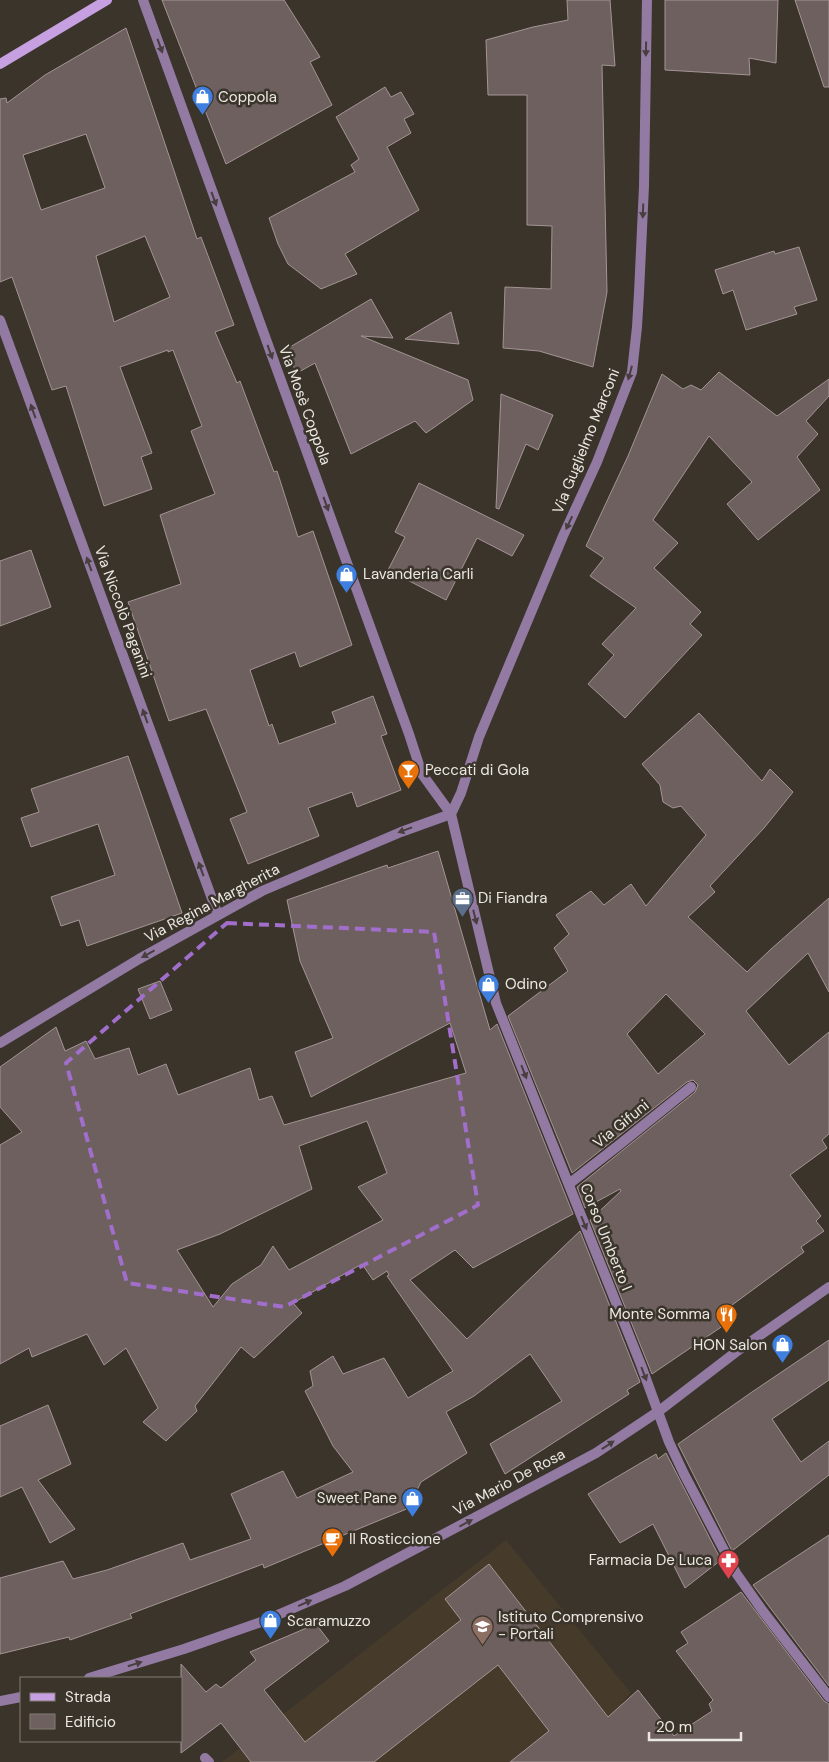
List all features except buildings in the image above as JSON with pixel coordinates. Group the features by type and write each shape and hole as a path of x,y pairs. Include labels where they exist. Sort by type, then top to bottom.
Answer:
{"street":[{"path":"0,64 107,0"},
{"name":"Via Mosè Coppola","path":"144,0 422,774 451,814"},
{"name":"Via Guglielmo Marconi","path":"451,814 461,793 479,737 563,536 597,462 632,372 640,293 647,0"},
{"name":"Via Niccolò Paganini","path":"0,320 218,915"},
{"name":"Corso Umberto I","path":"451,814 496,1003 659,1411 669,1442 736,1573 829,1697"},
{"name":"Via Regina Margherita","path":"0,1044 139,959 262,891 401,832 451,814"},
{"name":"Via Gifuni","path":"569,1184 691,1087"},
{"name":"Via Mario De Rosa","path":"92,1677 184,1649 261,1622 345,1586 596,1453 659,1411 736,1352 829,1287"},
{"path":"0,1701 20,1697"}],"highlighted area":[{"path":"227,923 434,932 478,1205 284,1307 127,1283 66,1063"}],"shaded area":[{"name":"Istituto Comprensivo - Portali","path":"506,1540 631,1693 621,1703 655,1746 631,1762 222,1762"}],"place":[{"name":"Coppola","path":"202,116"},
{"name":"Lavanderia Carli","path":"347,593"},
{"name":"Peccati di Gola","path":"409,789"},
{"name":"Di Fiandra","path":"462,917"},
{"name":"Odino","path":"489,1003"},
{"name":"Monte Somma","path":"726,1333"},
{"name":"HON Salon","path":"783,1364"},
{"name":"Sweet Pane","path":"413,1517"},
{"name":"Il Rosticcione","path":"333,1558"},
{"name":"Farmacia De Luca","path":"728,1579"},
{"name":"Scaramuzzo","path":"271,1640"},
{"name":"Istituto Comprensivo - Portali","path":"482,1645"}]}
